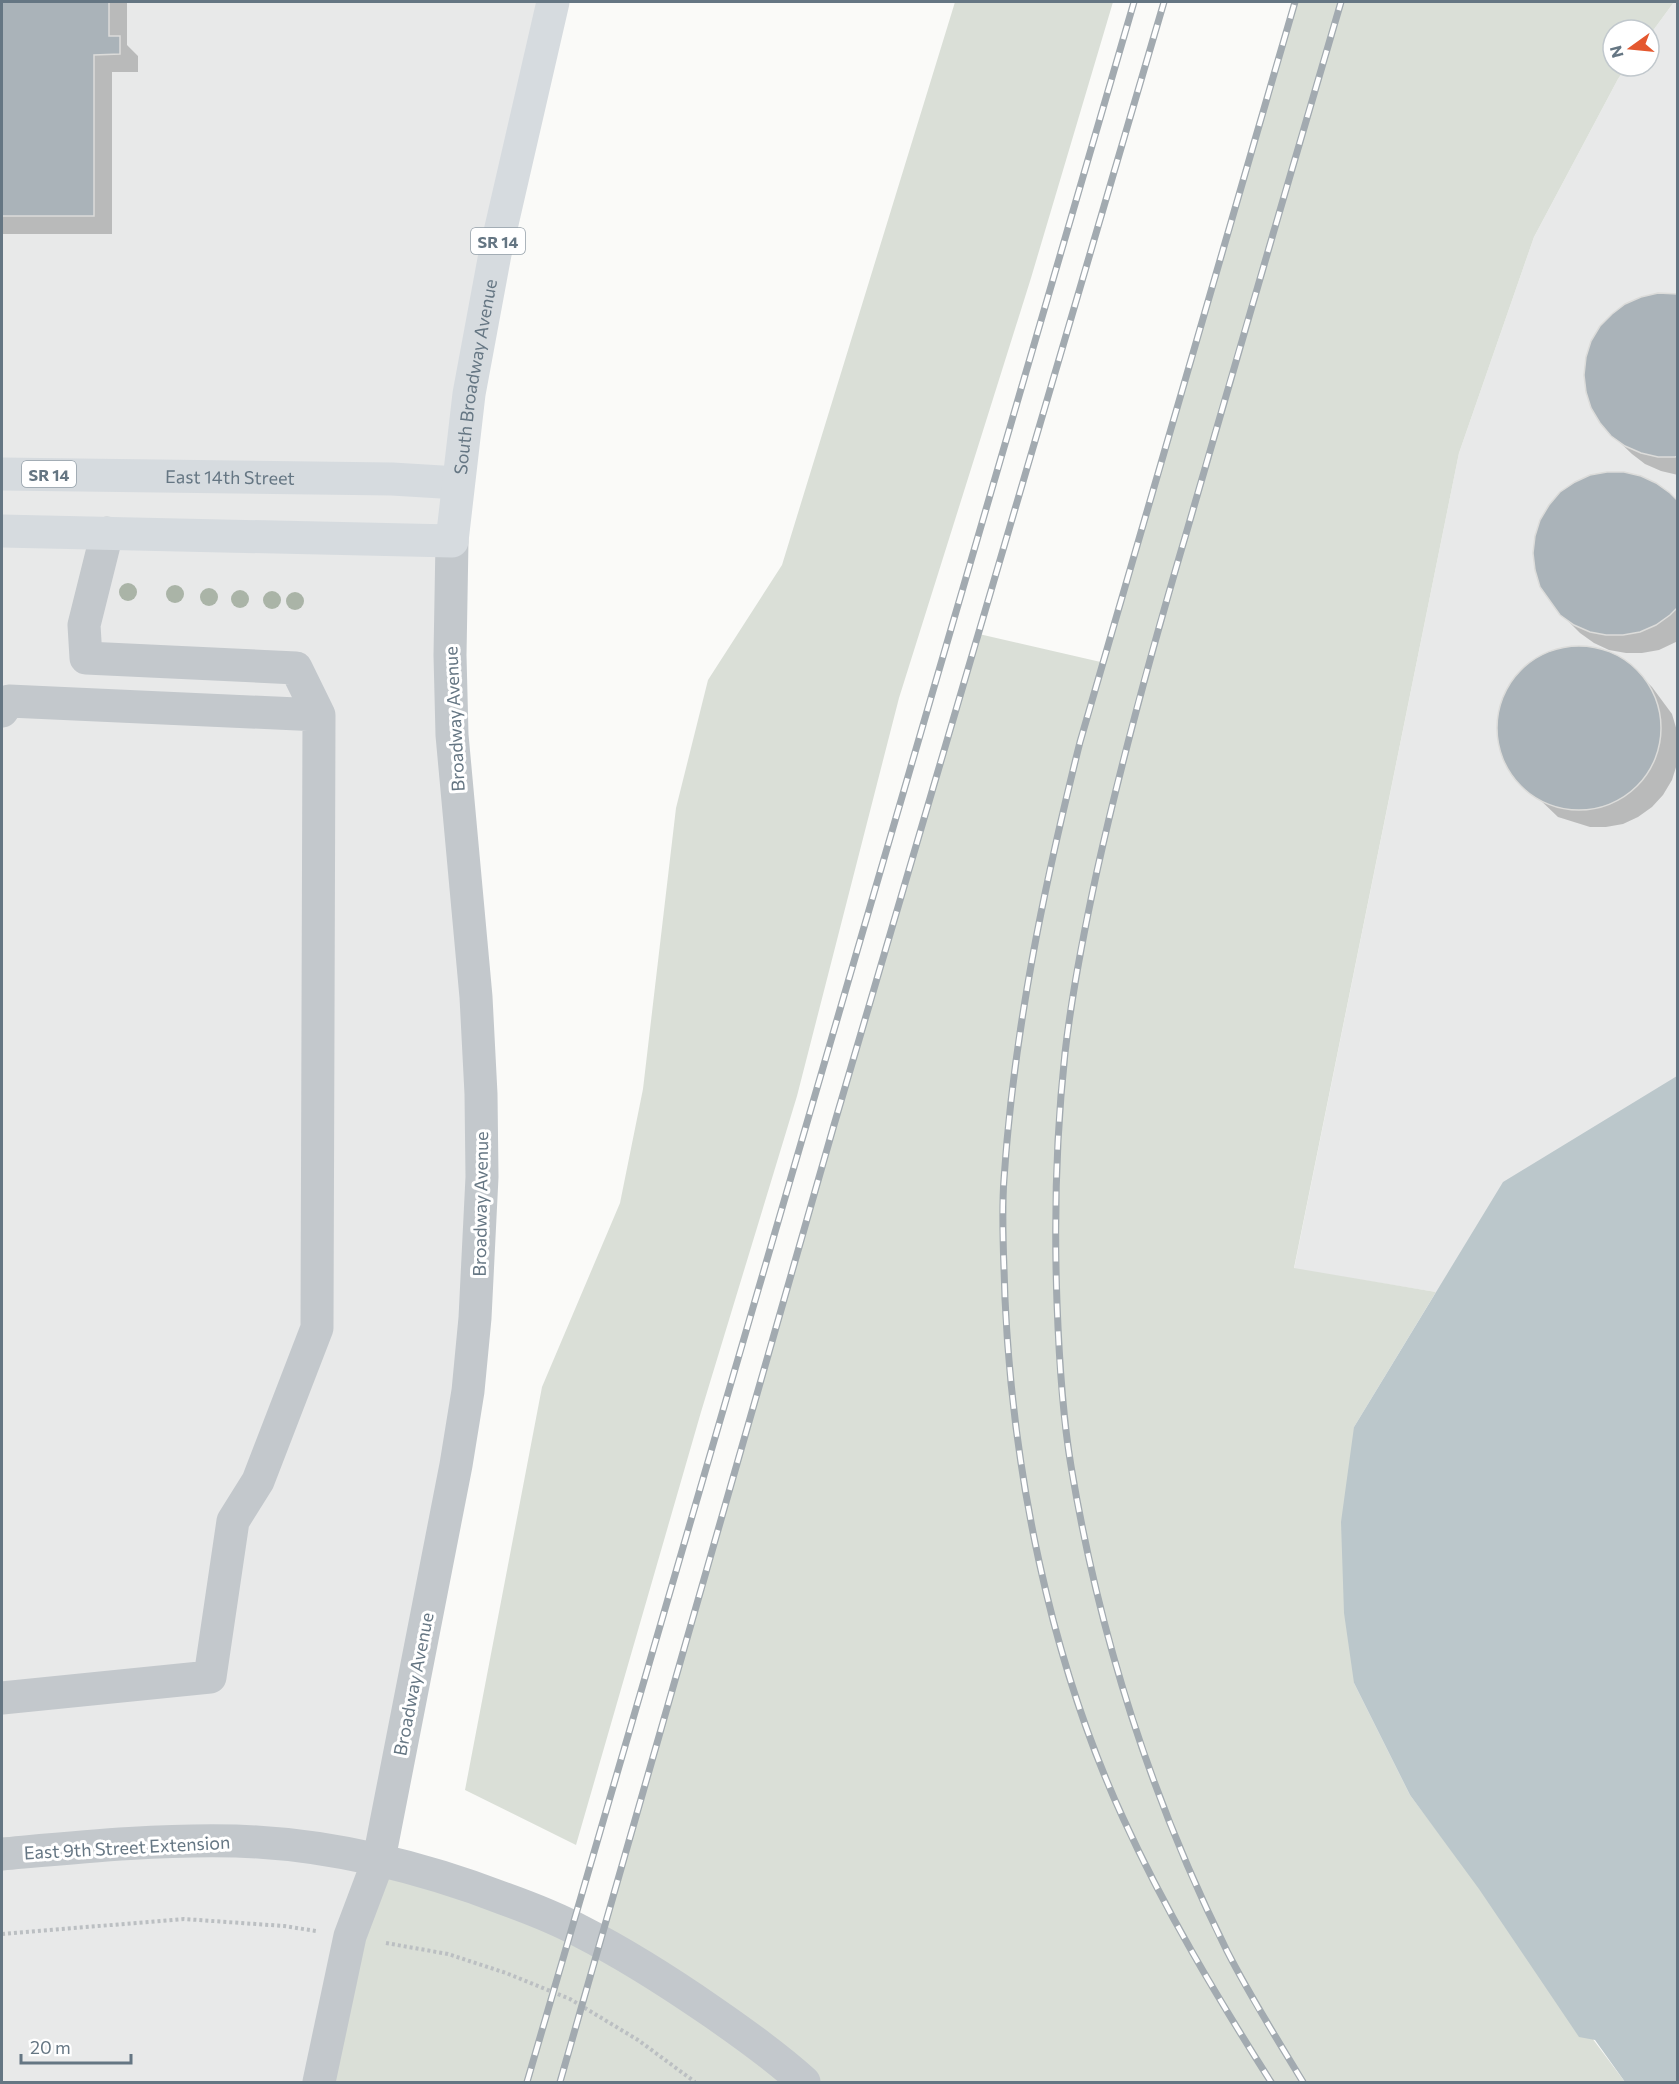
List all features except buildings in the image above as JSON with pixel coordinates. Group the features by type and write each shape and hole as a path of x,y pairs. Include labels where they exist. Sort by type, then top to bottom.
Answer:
{"main road":[{"name":"South Broadway Avenue","path":"452,541 469,394 495,254 553,2"},
{"name":"East 14th Street","path":"2,474 380,479 458,483"},
{"path":"2,531 452,541"}],"street":[{"path":"2,1698 210,1677 233,1521 258,1481 317,1328 320,715 296,668 86,658 84,625 107,533"},
{"name":"Broadway Avenue","path":"319,2082 350,1936 379,1859 456,1465 468,1391 480,1249 482,1118 478,1030 452,735 450,655 452,541"},
{"path":"2,711 9,701 320,715"},
{"name":"East 9th Street Extension","path":"2,1854 127,1843 237,1841 292,1845 379,1859 471,1886 578,1929 675,1987 746,2036 804,2082"}],"path":[{"path":"2,1934 184,1919 284,1926 448,1954 506,1973 570,1999 638,2040 695,2082"}],"shaded area":[{"path":"2,2 553,2 458,483 475,1318 319,2082 2,2082"},
{"path":"955,2 1113,2 1031,278 899,698 797,1096 701,1412 576,1845 465,1790 542,1387 620,1203 643,1089 676,808 708,680 782,565"},
{"path":"1295,2 1674,2 1661,20 1601,18 1601,78 1619,78 1534,237 1459,453 1294,1268 1436,1292 1354,1427 1354,1683 1410,1795 1625,2082 319,2082 379,1859 604,1929 979,634 1105,663"},
{"path":"1674,2 1677,2 1677,1304 1436,1292 1294,1269 1459,453 1534,237 1618,79 1661,78 1661,20"},
{"path":"1677,1076 1677,2082 1625,2082 1595,2040 1579,2037 1479,1889 1410,1795 1354,1683 1344,1613 1341,1522 1354,1427 1503,1182"}],"railway":[{"path":"527,2082 1134,2"},
{"path":"560,2082 834,1125 1164,2"},
{"path":"1271,2082 1156,1886 1097,1757 1075,1694 1040,1564 1017,1431 1009,1365 1003,1209 1009,1123 1023,1013 1043,904 1080,742 1295,2"},
{"path":"1303,2082 1236,1968 1200,1893 1174,1834 1152,1775 1113,1653 1096,1591 1068,1446 1059,1344 1056,1209 1062,1084 1068,1030 1097,871 1127,744 1162,618 1341,2"}]}
